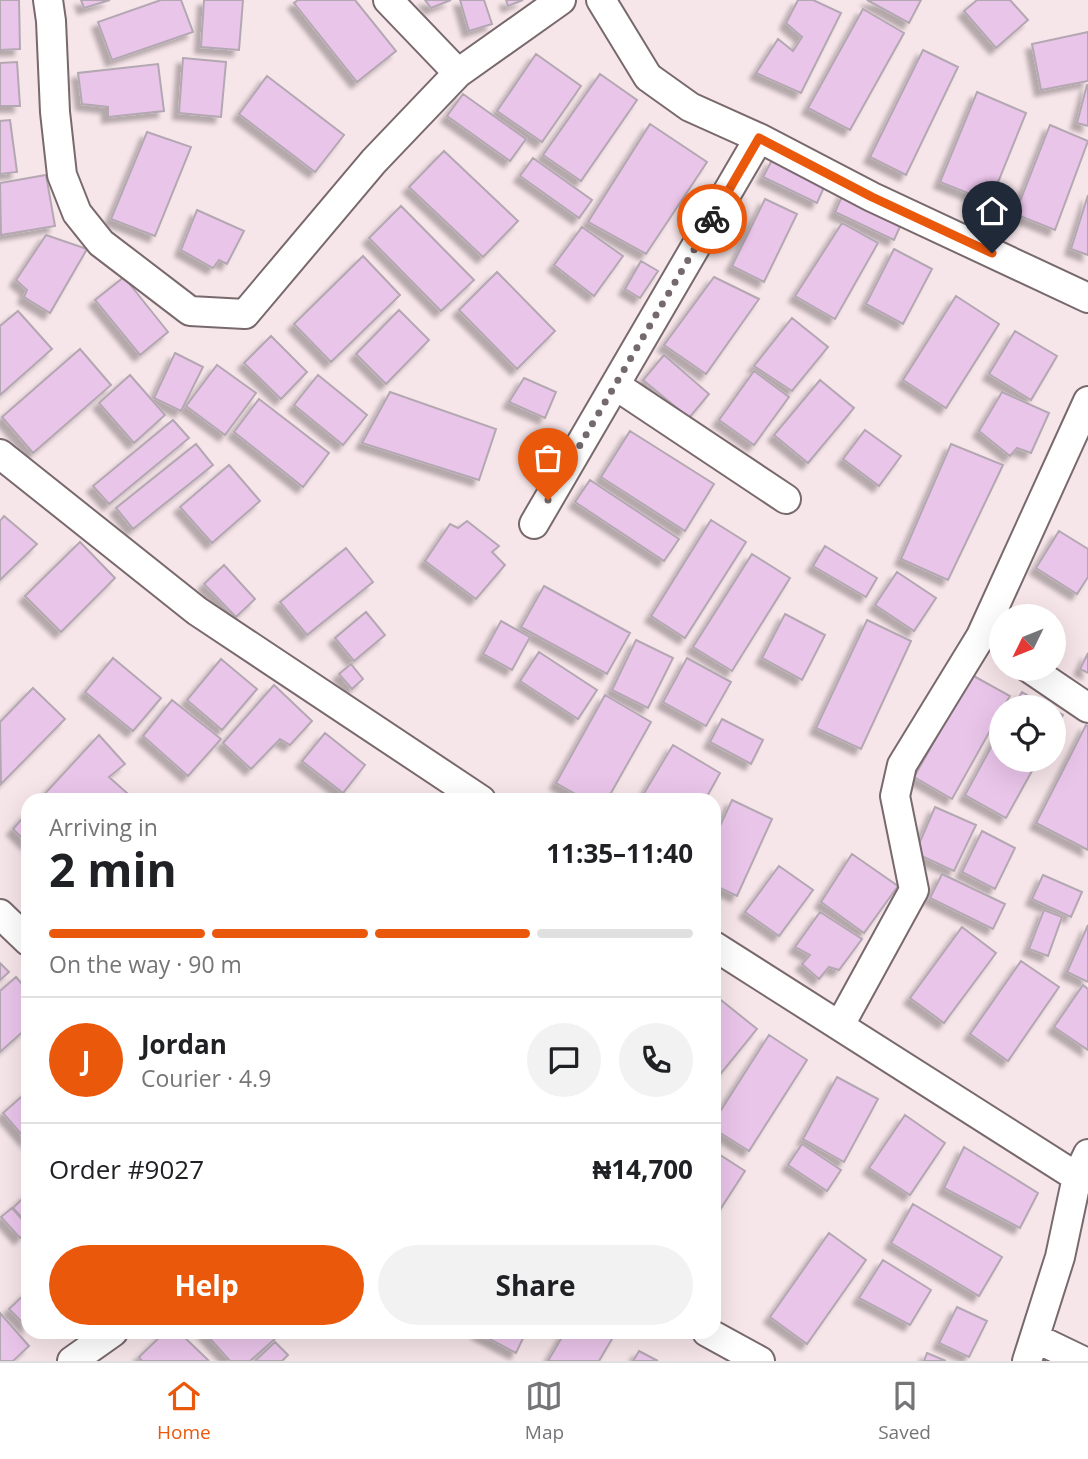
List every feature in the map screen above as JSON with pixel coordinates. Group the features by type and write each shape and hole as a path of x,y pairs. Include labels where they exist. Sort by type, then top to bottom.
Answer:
{"street":[{"path":"48,0 62,175 77,213 102,243 190,311 245,314 374,161 458,73 561,0"},
{"path":"388,0 458,73"},
{"path":"601,0 648,78 691,107 759,138 872,197 1088,298"},
{"path":"534,524 759,138"},
{"path":"615,385 786,499"},
{"path":"1007,604 1088,401"},
{"path":"0,454 197,611 470,793"},
{"path":"840,1026 914,890 895,796 902,765 989,646"},
{"path":"1048,681 1088,708"},
{"path":"0,914 21,934"},
{"path":"721,950 840,1026 1082,1166 1060,1257 1031,1349 1083,1361"},
{"path":"719,1339 760,1361"},
{"path":"72,1361 107,1345"}],"building":[{"path":"0,0 19,0 20,49 0,50"},
{"path":"81,0 110,0 84,8"},
{"path":"161,0 181,0 193,32 112,60 98,22"},
{"path":"204,0 243,0 239,50 201,47"},
{"path":"298,0 355,0 396,51 357,82 294,3"},
{"path":"425,0 451,0 431,8"},
{"path":"460,0 484,0 492,24 469,31"},
{"path":"506,0 523,0 508,6"},
{"path":"798,0 813,0 841,13 801,93 756,73 778,39 793,51 802,37 786,23"},
{"path":"867,0 921,0 909,23"},
{"path":"977,0 1010,0 1028,20 996,48 964,11"},
{"path":"863,9 904,33 850,130 808,108"},
{"path":"1088,32 1088,81 1041,90 1032,44"},
{"path":"923,50 958,67 906,175 870,157"},
{"path":"536,54 581,86 542,142 497,111"},
{"path":"183,58 226,62 221,117 179,113"},
{"path":"17,62 20,106 0,106 0,63"},
{"path":"158,64 164,111 108,117 108,107 82,104 78,73"},
{"path":"600,74 637,100 581,181 543,155"},
{"path":"267,76 344,135 315,172 239,114"},
{"path":"1088,85 1088,126 1077,123"},
{"path":"977,92 1026,113 990,202 940,182"},
{"path":"463,94 526,139 510,161 447,116"},
{"path":"10,120 17,172 0,174 0,121"},
{"path":"650,124 707,162 646,254 588,222"},
{"path":"1050,125 1088,141 1055,230 1015,214"},
{"path":"147,132 191,147 155,236 111,219"},
{"path":"444,151 518,221 483,257 409,187"},
{"path":"533,158 592,200 579,218 520,176"},
{"path":"772,160 825,185 817,203 763,177"},
{"path":"46,175 55,226 1,235 0,183"},
{"path":"844,192 903,220 894,240 835,212"},
{"path":"1088,195 1088,255 1071,249"},
{"path":"765,199 797,214 764,282 732,266"},
{"path":"401,206 474,280 441,311 369,238"},
{"path":"197,210 244,231 227,264 219,260 213,268 181,250"},
{"path":"842,223 878,243 835,319 795,296"},
{"path":"582,227 623,256 594,296 554,265"},
{"path":"46,235 87,249 50,313 24,297 27,290 16,280"},
{"path":"894,249 932,269 903,324 866,304"},
{"path":"363,256 400,295 331,362 294,324"},
{"path":"641,261 658,271 640,298 625,289"},
{"path":"497,272 555,331 517,369 459,310"},
{"path":"124,277 168,332 140,355 95,300"},
{"path":"714,277 759,299 706,374 664,345"},
{"path":"956,296 999,324 946,408 903,380"},
{"path":"399,310 429,340 386,384 356,354"},
{"path":"18,311 52,349 0,395 0,326"},
{"path":"792,318 828,347 792,391 754,366"},
{"path":"1015,331 1057,356 1031,400 989,374"},
{"path":"271,336 307,372 281,399 244,363"},
{"path":"80,349 111,385 33,453 2,417"},
{"path":"175,353 203,367 181,411 154,398"},
{"path":"664,355 709,394 689,418 643,380"},
{"path":"217,365 256,393 225,435 186,406"},
{"path":"754,371 789,397 754,445 719,420"},
{"path":"130,375 165,415 134,443 99,403"},
{"path":"318,375 367,415 343,445 294,405"},
{"path":"524,378 556,392 545,418 509,402"},
{"path":"820,380 854,408 808,463 774,435"},
{"path":"390,392 496,429 479,480 362,443"},
{"path":"1002,392 1049,413 1031,453 1017,448 1010,456 979,431"},
{"path":"259,399 329,453 303,487 234,432"},
{"path":"173,420 189,438 109,504 93,486"},
{"path":"865,430 901,456 879,486 843,459"},
{"path":"630,431 714,484 685,531 601,477"},
{"path":"196,444 213,465 133,529 116,508"},
{"path":"951,444 1003,465 948,580 901,559"},
{"path":"229,465 260,501 212,543 180,507"},
{"path":"590,480 679,539 664,561 575,502"},
{"path":"4,516 37,544 0,580 0,521"},
{"path":"711,520 746,542 685,638 651,616"},
{"path":"467,521 499,546 492,552 505,565 476,599 425,561 450,524 458,528"},
{"path":"1059,531 1088,549 1088,577 1077,594 1036,568"},
{"path":"80,542 115,578 61,632 25,596"},
{"path":"825,546 877,578 866,597 813,566"},
{"path":"346,548 373,582 307,635 280,602"},
{"path":"752,554 790,578 732,671 693,647"},
{"path":"224,565 255,599 236,617 204,584"},
{"path":"897,572 936,598 914,631 875,605"},
{"path":"544,586 630,633 607,674 521,627"},
{"path":"366,612 385,635 354,661 335,638"},
{"path":"785,614 825,635 802,680 762,658"},
{"path":"867,620 911,641 861,749 816,728"},
{"path":"501,621 530,637 512,670 483,654"},
{"path":"636,640 673,658 648,708 612,690"},
{"path":"539,652 597,690 578,719 520,681"},
{"path":"1088,653 1088,673 1080,669"},
{"path":"113,658 161,698 133,731 85,692"},
{"path":"687,658 731,682 706,726 663,702"},
{"path":"221,659 257,689 222,730 187,700"},
{"path":"351,664 363,679 352,689 339,674"},
{"path":"972,675 1008,695 989,695 989,733 952,799 914,777"},
{"path":"274,685 312,721 290,745 280,739 251,769 223,743"},
{"path":"33,688 65,719 1,784 0,722"},
{"path":"605,695 651,722 611,793 574,793 556,783"},
{"path":"172,700 221,739 188,776 143,736"},
{"path":"722,719 763,740 751,764 710,742"},
{"path":"1086,725 1088,726 1088,850 1036,823 1062,772 1066,772 1066,764"},
{"path":"325,733 365,765 343,793 302,761"},
{"path":"99,735 125,764 109,777 127,793 45,793"},
{"path":"673,745 720,773 709,793 644,793"},
{"path":"989,751 989,772 1031,772 1006,818 965,795"},
{"path":"732,800 772,819 737,896 721,888 721,824"},
{"path":"935,807 976,825 954,871 915,853"},
{"path":"21,820 21,837 13,829"},
{"path":"982,831 1015,848 995,889 962,872"},
{"path":"852,854 898,886 864,933 821,902"},
{"path":"779,866 813,890 779,936 745,912"},
{"path":"942,874 1005,904 993,929 930,898"},
{"path":"1043,875 1082,892 1071,917 1032,899"},
{"path":"1044,910 1062,917 1048,956 1029,949"},
{"path":"820,912 862,939 839,970 829,967 819,979 802,964 810,955 795,947"},
{"path":"1088,925 1088,982 1067,972"},
{"path":"962,927 996,953 944,1023 910,998"},
{"path":"1021,961 1059,987 1008,1061 970,1034"},
{"path":"0,963 9,972 0,980"},
{"path":"16,977 21,983 21,1033 0,1052 0,991"},
{"path":"1083,985 1088,989 1088,1050 1054,1027"},
{"path":"721,1000 757,1029 721,1073"},
{"path":"769,1035 807,1060 749,1151 721,1133 721,1110"},
{"path":"837,1077 878,1099 844,1162 803,1139"},
{"path":"21,1097 21,1134 3,1113"},
{"path":"905,1115 945,1143 910,1195 869,1168"},
{"path":"802,1144 841,1170 827,1191 788,1165"},
{"path":"964,1147 1038,1193 1020,1228 944,1188"},
{"path":"721,1156 745,1171 721,1208"},
{"path":"21,1200 21,1217 13,1208"},
{"path":"913,1204 1002,1257 979,1296 891,1243"},
{"path":"12,1208 21,1218 20,1238 1,1217"},
{"path":"829,1233 866,1260 807,1344 770,1317"},
{"path":"883,1260 931,1290 910,1325 859,1298"},
{"path":"21,1298 21,1321 9,1309"},
{"path":"957,1307 987,1321 969,1357 939,1343"},
{"path":"0,1313 29,1346 13,1361 0,1361"},
{"path":"158,1339 186,1339 209,1361 142,1361 139,1357"},
{"path":"210,1339 275,1339 250,1361 230,1361"},
{"path":"489,1339 523,1339 516,1353"},
{"path":"561,1339 612,1339 599,1361 548,1361"},
{"path":"275,1342 288,1355 282,1361 255,1361"},
{"path":"639,1351 658,1361 633,1361"},
{"path":"927,1353 946,1361 924,1361"}],"way so far":[{"path":"548,500 712,219"}],"route":[{"path":"712,219 759,138 872,197 992,253"}]}
